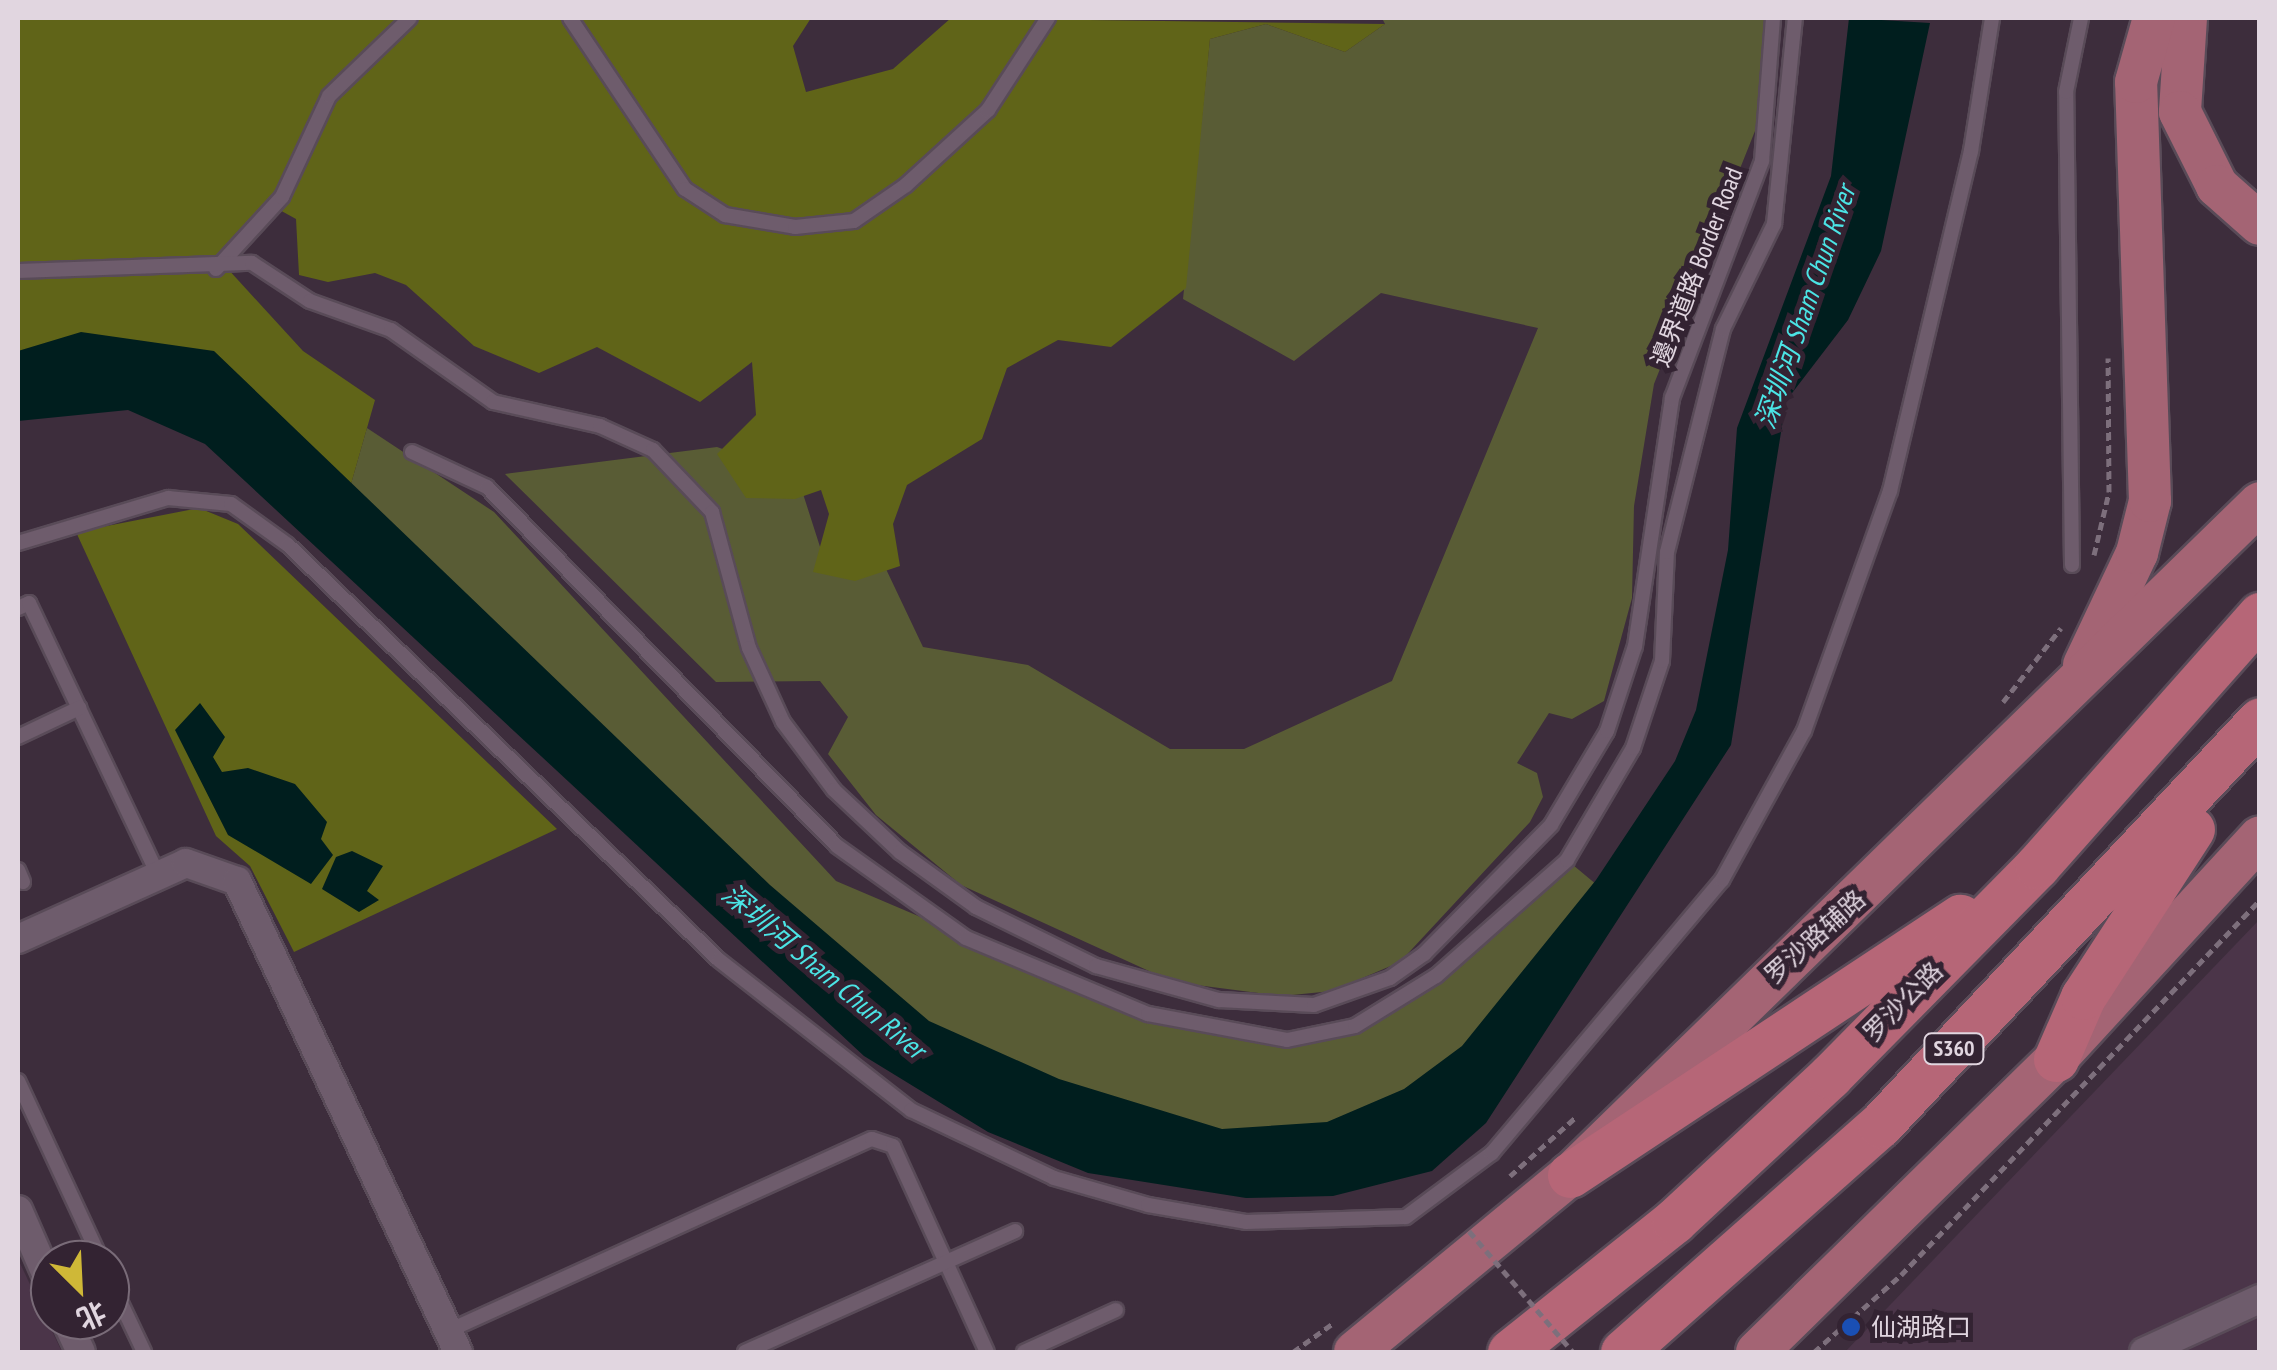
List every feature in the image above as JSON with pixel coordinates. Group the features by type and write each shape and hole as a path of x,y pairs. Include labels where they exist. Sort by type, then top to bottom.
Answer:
{"highway":[{"name":"罗沙公路","path":"1510,1352 1674,1221 2037,866 2260,615"},
{"path":"2056,1059 2083,996 2260,722"},
{"name":"S360","path":"1623,1352 1880,1125 2260,722"},
{"path":"1570,1175 2037,866"}],"main road":[{"path":"2066,701 2137,553 2150,501 2136,82 2154,18"},
{"path":"2186,18 2180,112 2217,186 2260,224"},
{"name":"罗沙路辅路","path":"1348,1335 1570,1175 2066,701 2260,503"},
{"path":"1756,1352 2056,1059 2260,838"}],"street":[{"path":"18,940 157,872 186,863 237,881 453,1342"},
{"path":"18,1210 31,1240"},
{"path":"2144,1352 2260,1299"}],"lane":[{"path":"18,271 146,261 216,269 282,197 329,96 410,18"},
{"path":"570,18 685,189 725,216 796,228 854,221 906,185 988,110 1048,18"},
{"name":"邊界道路 Border Road","path":"216,269 252,263 310,301 392,330 493,402 611,430 670,462 722,534 770,698 834,790 976,907 1142,982 1292,1007 1390,978 1550,825 1617,707 1636,646 1675,388 1762,161 1773,18"},
{"path":"412,452 487,487 837,846 966,938 1148,1014 1287,1040 1355,1026 1436,976 1566,860 1633,748 1662,660 1668,552 1723,330 1774,224 1795,18"},
{"path":"18,542 168,498 231,504 288,545 719,960 912,1110 1054,1178 1148,1205 1246,1222 1406,1217 1492,1153 1722,880 1804,731 1890,491 1971,151 1992,18"},
{"path":"2072,564 2066,92 2081,18"},
{"path":"18,608 29,603 157,872"},
{"path":"18,737 78,708"},
{"path":"18,1081 92,1240"},
{"path":"453,1342 872,1139 894,1146 987,1352"},
{"path":"745,1352 1015,1231"},
{"path":"1024,1352 1116,1310"},
{"path":"130,1322 144,1352"}],"path":[{"path":"2091,566 2108,492 2108,339"},
{"path":"1989,719 2072,611"},
{"path":"1814,1352 1901,1275 2260,900"},
{"path":"1502,1184 1588,1107"},
{"path":"1469,1231 1573,1352"},
{"path":"1293,1352 1348,1335"}],"shaded area":[{"path":"18,18 811,18 793,46 806,92 893,69 951,18 1385,24 1345,52 1266,24 1210,39 1186,288 1111,347 1058,340 1007,368 982,439 907,485 893,524 900,566 855,581 813,572 829,514 821,490 795,499 746,498 717,454 756,415 752,362 700,402 597,347 539,373 474,346 406,285 375,273 328,282 299,275 296,219 267,203 216,267 227,268 303,351 375,400 343,512 229,393 18,376"},
{"path":"199,508 238,524 557,829 294,952 250,866 216,836 76,532"},
{"path":"2259,920 2259,1352 1845,1352"},
{"path":"18,1259 30,1284 30,1340 56,1340 62,1352 18,1352"}],"green space":[{"path":"1382,18 1764,18 1765,34 1757,126 1654,384 1634,506 1632,598 1604,701 1572,719 1549,713 1517,763 1537,773 1543,797 1530,822 1400,962 1332,991 1282,996 1173,982 961,885 876,815 828,754 848,717 820,681 716,682 505,474 717,447 797,475 822,553 886,569 923,647 1028,665 1170,749 1244,749 1392,681 1538,328 1381,293 1294,361 1183,299 1210,39 1266,24 1345,52 1385,24"},
{"path":"367,428 494,512 836,881 1148,1014 1301,1037 1375,1014 1454,961 1567,860 1609,895 1382,1157 1213,1163 913,1053 343,512"}],"water":[{"name":"深圳河 Sham Chun River","path":"1849,18 1930,23 1881,251 1848,320 1786,401 1731,745 1486,1123 1432,1171 1333,1196 1246,1198 1088,1173 988,1132 864,1056 205,444 128,410 18,421 18,351 81,332 214,351 770,885 929,1021 1059,1079 1222,1129 1327,1122 1404,1089 1462,1046 1596,880 1675,761 1696,710 1728,550 1737,428 1831,176"},
{"path":"200,703 225,737 213,757 222,772 248,768 295,784 327,822 321,839 333,855 311,884 228,835 175,730"},
{"path":"352,851 383,866 367,891 379,900 359,912 322,889 336,857"}],"place":[{"name":"仙湖路口","path":"1851,1327"}]}
